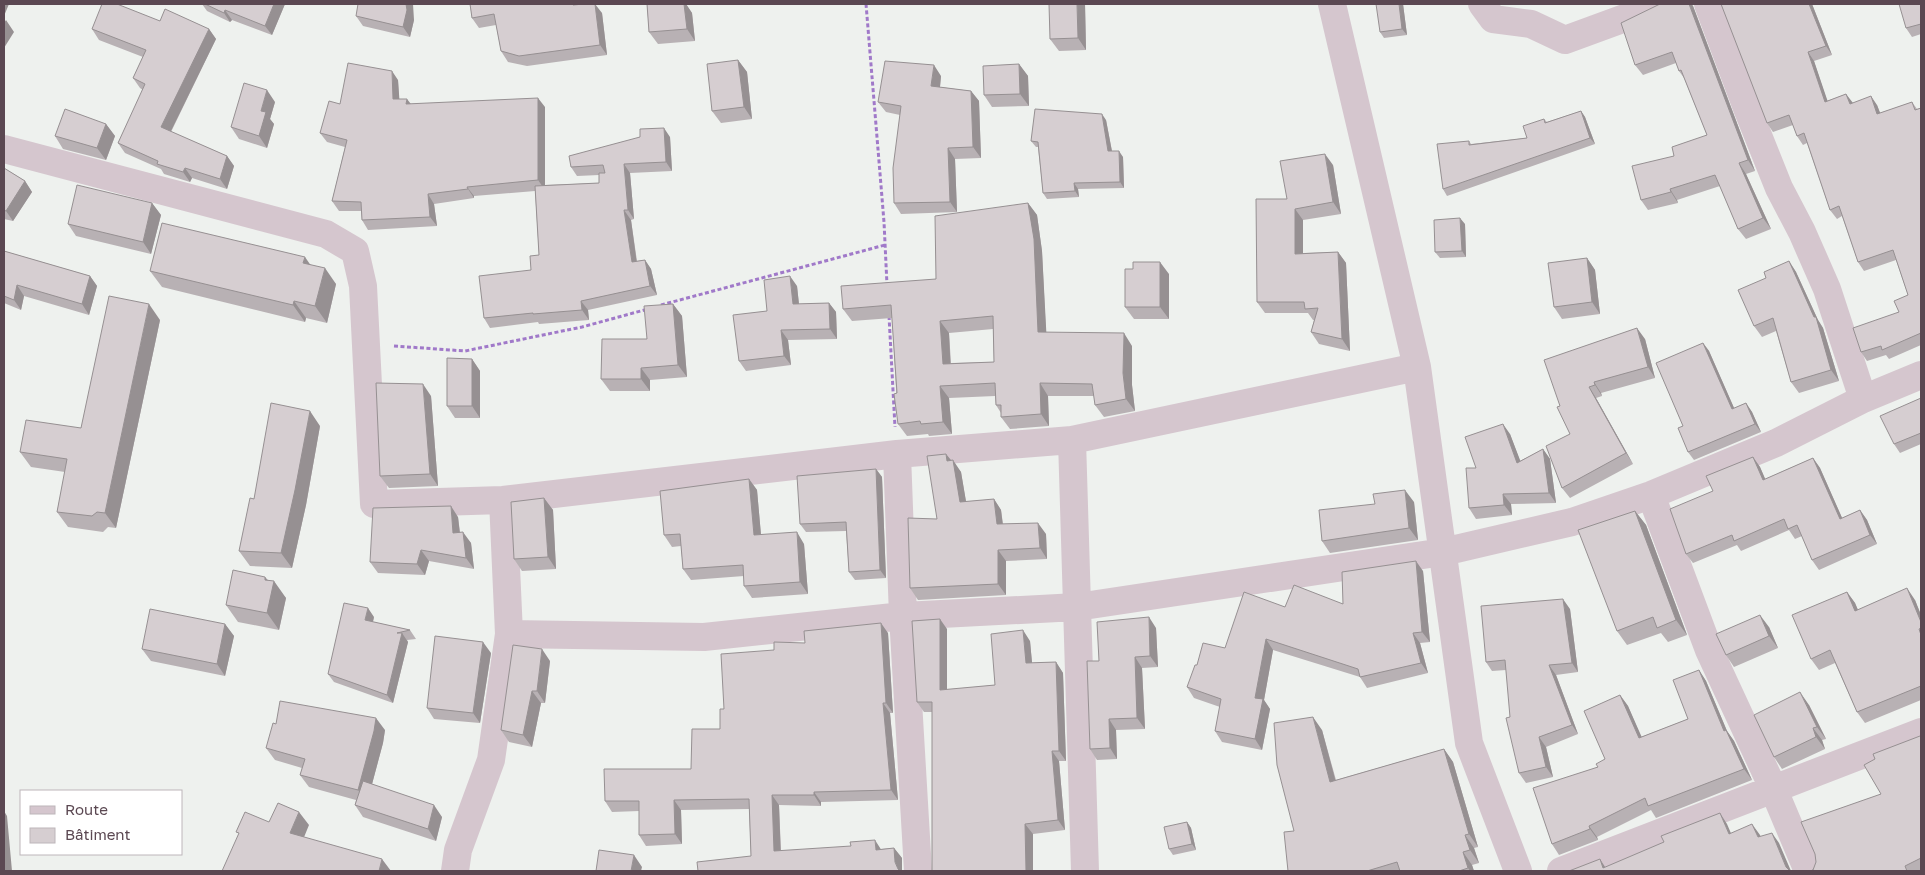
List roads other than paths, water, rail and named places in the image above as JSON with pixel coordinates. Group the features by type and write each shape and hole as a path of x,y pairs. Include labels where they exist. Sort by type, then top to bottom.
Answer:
{"street":[{"path":"1332,4 1417,367 1469,743 1518,871"},
{"path":"1482,4 1493,19 1531,24 1565,40 1625,18 1655,4"},
{"path":"1708,4 1779,188 1802,232 1827,289 1862,399"},
{"path":"4,149 326,234 355,251 363,286 374,504 503,500 896,454 1072,440 1417,367"},
{"path":"509,634 704,637 903,616 1077,607 1443,552 1572,522 1651,495 1776,442 1862,399 1921,375"},
{"path":"1072,440 1085,871"},
{"path":"896,454 903,616 918,871"},
{"path":"1651,495 1709,650 1773,788 1808,871"},
{"path":"455,871 458,850 491,760 509,634 503,500"},
{"path":"1561,871 1921,732"}]}
